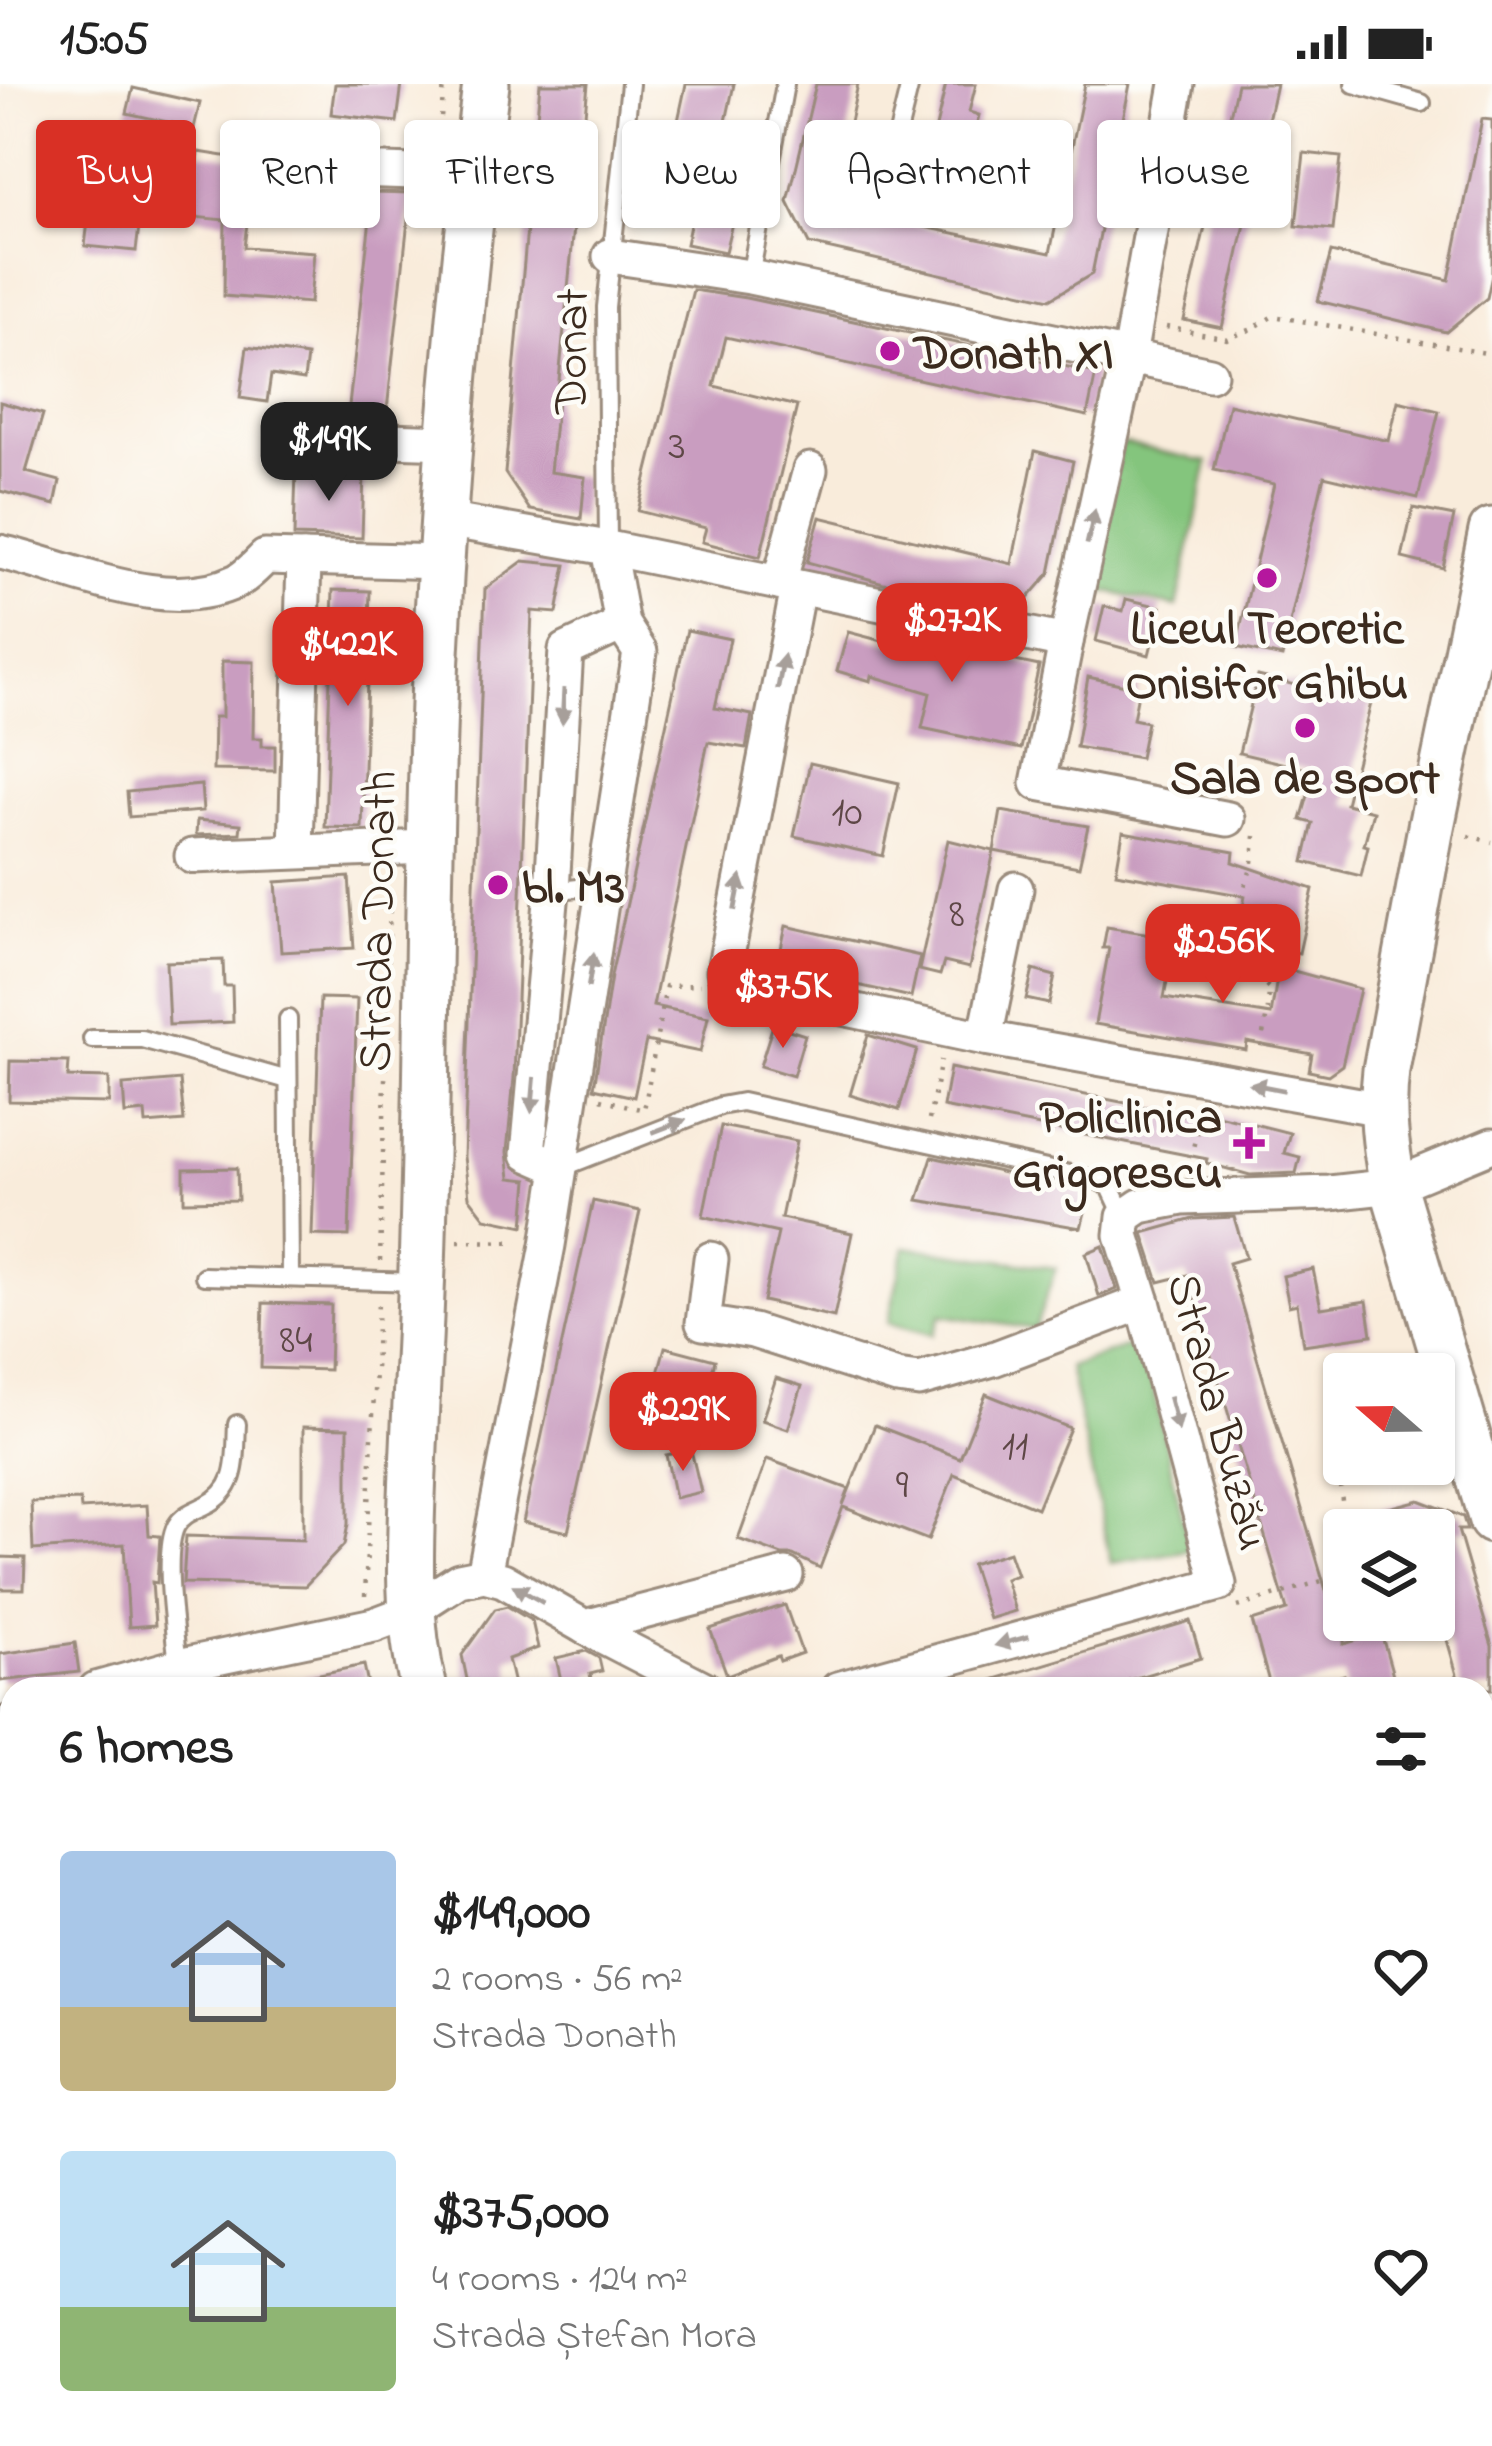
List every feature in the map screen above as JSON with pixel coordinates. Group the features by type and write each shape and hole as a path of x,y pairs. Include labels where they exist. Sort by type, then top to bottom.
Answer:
{"main road":[{"name":"Strada Donath","path":"482,120 486,84"},
{"name":"Strada Donath","path":"421,1677 409,1576 421,1282 429,847 443,541 470,228"},
{"path":"1492,531 1423,871 1382,1109 1394,1186 1492,1520"}],"street":[{"path":"1177,84 1130,356 1038,783 1228,819"},
{"path":"610,256 750,278 1210,374"},
{"path":"291,437 451,442"},
{"path":"810,470 724,971 728,984 947,1031 1382,1109"},
{"path":"0,552 136,590 195,594 240,580 265,556 304,558 443,541 608,548 1066,642"},
{"path":"484,1575 560,1168 640,652 622,624 608,548"},
{"path":"296,851 304,558"},
{"path":"560,1168 528,1154 552,891 566,650 622,624"},
{"path":"192,856 429,847"},
{"path":"985,1038 1016,890"},
{"name":"Strada Buzău","path":"882,1677 1219,1584 1122,1235 1124,1217 1140,1207 1182,1198 1394,1186 1492,1145"},
{"path":"711,1259 704,1323 753,1331 919,1380 993,1360 1143,1301"},
{"path":"138,1677 374,1625 411,1611 459,1580 484,1575 503,1580 682,1677"},
{"path":"585,1627 786,1575"}],"lane":[{"name":"Donat","path":"608,548 606,307 630,84"},
{"path":"750,278 785,84"},
{"path":"901,120 910,84"},
{"path":"1354,84 1422,103"},
{"path":"552,891 604,885"},
{"path":"288,1019 290,1277"},
{"path":"92,1039 142,1039 288,1080"},
{"path":"560,1168 720,1106 742,1102 1097,1180 1109,1187 1124,1217"},
{"path":"204,1276 421,1282"},
{"path":"178,1666 169,1556 175,1528 185,1514 225,1493 234,1477 237,1424"}],"path":[{"path":"1136,321 1227,339 1273,316 1492,354"},
{"path":"1228,819 1253,828 1256,842 1233,921 1231,952 1269,988 1254,1085"},
{"path":"1454,833 1492,842"},
{"path":"572,1091 644,1110 666,986 728,984"},
{"path":"924,1143 947,1031"},
{"path":"1182,1198 1210,1077"},
{"path":"444,1240 517,1242"},
{"path":"1227,1610 1323,1580"}],"green space":[{"path":"1121,443 1208,462 1177,607 1090,588"},
{"path":"905,1247 1056,1268 1035,1329 941,1315 933,1335 888,1323"},
{"path":"1142,1341 1190,1550 1111,1563 1069,1367"}],"building":[{"path":"335,84 402,84 397,122 331,114"},
{"path":"540,84 588,84 584,120 537,120"},
{"path":"686,84 734,84 726,120 678,120"},
{"path":"816,84 858,84 850,120 807,120"},
{"path":"946,84 976,84 969,112 979,115 978,120 938,120"},
{"path":"1085,84 1130,84 1123,120 1097,120 1097,228 1101,228 1092,274 1050,299 809,244 788,202 804,135 804,228 929,228 1050,253 1055,228 1073,228 1073,142"},
{"path":"1237,84 1276,84 1268,120 1229,120"},
{"path":"133,88 200,103 196,120 158,120 127,113"},
{"path":"1482,119 1492,120 1492,275 1487,298 1446,332 1318,301 1331,252 1449,280"},
{"path":"199,152 220,155 220,220 196,217"},
{"path":"1304,153 1341,157 1333,230 1296,226"},
{"path":"380,192 404,193 407,228 386,419 348,415 369,228 380,228"},
{"path":"87,228 139,228 136,251 85,246"},
{"path":"225,228 246,228 244,247 314,252 310,303 224,296"},
{"path":"527,228 574,228 550,472 585,477 581,519 530,510 505,473"},
{"path":"689,228 731,228 725,252 686,244"},
{"path":"1205,228 1244,228 1222,328 1184,320"},
{"path":"693,290 1096,373 1087,416 726,337 714,386 797,406 760,557 702,542 706,528 638,511"},
{"path":"247,347 307,356 304,380 271,375 267,402 240,398"},
{"path":"1398,401 1439,411 1418,498 1324,476 1282,657 1236,647 1274,484 1214,470 1229,404 1389,441"},
{"path":"0,402 43,414 26,472 60,481 55,505 0,491"},
{"path":"1035,451 1073,461 1050,573 1017,611 807,562 820,517 1012,564"},
{"path":"296,471 364,473 362,538 294,536"},
{"path":"1413,508 1454,516 1443,568 1402,558"},
{"name":"bl. M3","path":"523,561 566,565 557,613 532,611 507,1152 510,1178 528,1180 524,1226 485,1218 469,1197 464,1157 485,589"},
{"path":"333,590 370,591 362,828 325,827"},
{"path":"1126,599 1161,607 1149,655 1096,641 1104,606 1123,611"},
{"path":"687,630 730,639 715,708 752,715 746,748 708,742 653,1006 708,1017 700,1052 646,1041 634,1097 594,1088 611,976"},
{"path":"848,632 901,646 905,633 933,644 1039,666 1021,749 922,728 930,693 837,671"},
{"path":"222,661 254,662 253,738 262,738 262,746 275,746 275,771 213,770 214,717 222,717"},
{"name":"Sala de sport","path":"1258,676 1371,703 1346,804 1373,811 1361,876 1304,862 1313,823 1301,820 1315,771 1239,753"},
{"path":"1088,677 1139,688 1133,719 1147,722 1140,758 1076,747"},
{"path":"810,763 899,783 883,856 794,836"},
{"path":"201,785 203,811 129,817 127,792"},
{"path":"1001,811 1088,826 1079,867 994,851"},
{"path":"197,820 241,824 240,833 196,835"},
{"path":"1123,832 1234,852 1233,862 1313,889 1299,953 1250,944 1252,938 1238,935 1245,896 1116,873"},
{"path":"948,840 994,851 969,968 944,962 940,975 919,970"},
{"path":"349,877 354,948 281,952 276,882"},
{"path":"786,926 920,956 911,997 777,967"},
{"path":"1107,927 1175,938 1164,998 1271,1015 1279,967 1360,989 1342,1065 1328,1075 1309,1071 1312,1054 1247,1042 1246,1050 1095,1024 1109,948 1103,948"},
{"path":"223,960 224,986 232,986 233,1022 169,1025 166,962"},
{"path":"1033,970 1055,976 1049,1004 1026,999"},
{"path":"320,998 357,999 349,1236 312,1235"},
{"path":"773,1025 805,1035 793,1076 760,1066"},
{"path":"868,1035 917,1050 899,1110 850,1095"},
{"path":"10,1061 69,1062 68,1077 109,1078 109,1103 9,1101"},
{"path":"950,1068 1216,1121 1218,1115 1290,1133 1284,1153 1300,1157 1296,1173 1250,1175 1206,1163 1207,1159 943,1107"},
{"path":"180,1080 184,1121 146,1124 145,1112 125,1114 123,1085"},
{"path":"721,1126 797,1141 781,1218 852,1233 834,1317 763,1301 778,1233 703,1216"},
{"path":"932,1157 1090,1192 1081,1228 918,1200"},
{"path":"237,1168 238,1200 184,1201 184,1169"},
{"path":"593,1201 640,1211 568,1532 523,1522"},
{"path":"1234,1217 1246,1258 1229,1263 1323,1580 1323,1641 1383,1641 1394,1677 1268,1677 1252,1621 1287,1610 1187,1275 1159,1282 1143,1233 1193,1219"},
{"path":"1103,1246 1117,1289 1099,1296 1086,1253"},
{"path":"1313,1269 1321,1308 1367,1301 1372,1335 1303,1345 1297,1304 1289,1306 1283,1276"},
{"path":"263,1303 331,1305 329,1370 261,1368"},
{"path":"665,1347 715,1360 701,1415 650,1402"},
{"path":"776,1378 802,1386 788,1429 762,1420"},
{"path":"986,1394 1070,1428 1037,1508 954,1474 928,1540 843,1507 820,1568 738,1539 767,1459 849,1489 843,1505 875,1425 960,1458"},
{"path":"303,1427 348,1428 344,1545 305,1586 183,1583 186,1536 303,1540"},
{"path":"691,1450 701,1492 675,1498 666,1455"},
{"path":"80,1500 81,1509 147,1505 149,1535 160,1536 157,1583 152,1582 155,1625 129,1627 124,1544 33,1550 31,1502"},
{"path":"1419,1500 1442,1509 1384,1509"},
{"path":"1455,1514 1463,1517 1467,1530 1458,1530 1492,1646 1492,1677 1458,1677 1447,1641 1455,1641"},
{"path":"1009,1552 1017,1575 1005,1579 1015,1611 989,1619 971,1564"},
{"path":"0,1557 25,1558 24,1589 0,1589"},
{"path":"785,1605 802,1653 780,1661 778,1656 727,1675 710,1629"},
{"path":"507,1606 532,1621 538,1648 508,1659 512,1677 467,1677 462,1655 495,1609"},
{"path":"1190,1621 1201,1658 1139,1677 1002,1677"},
{"path":"75,1643 79,1672 0,1677 0,1654"},
{"path":"586,1651 599,1658 602,1671 591,1677 560,1677 556,1658"},
{"path":"364,1665 366,1677 305,1677"}],"place":[{"name":"Donath XI","path":"890,351"},
{"name":"Liceul Teoretic Onisifor Ghibu","path":"1267,578"},
{"name":"Sala de sport","path":"1305,728"},
{"name":"bl. M3","path":"498,885"},
{"name":"Policlinica Grigorescu","path":"1249,1143"}]}
